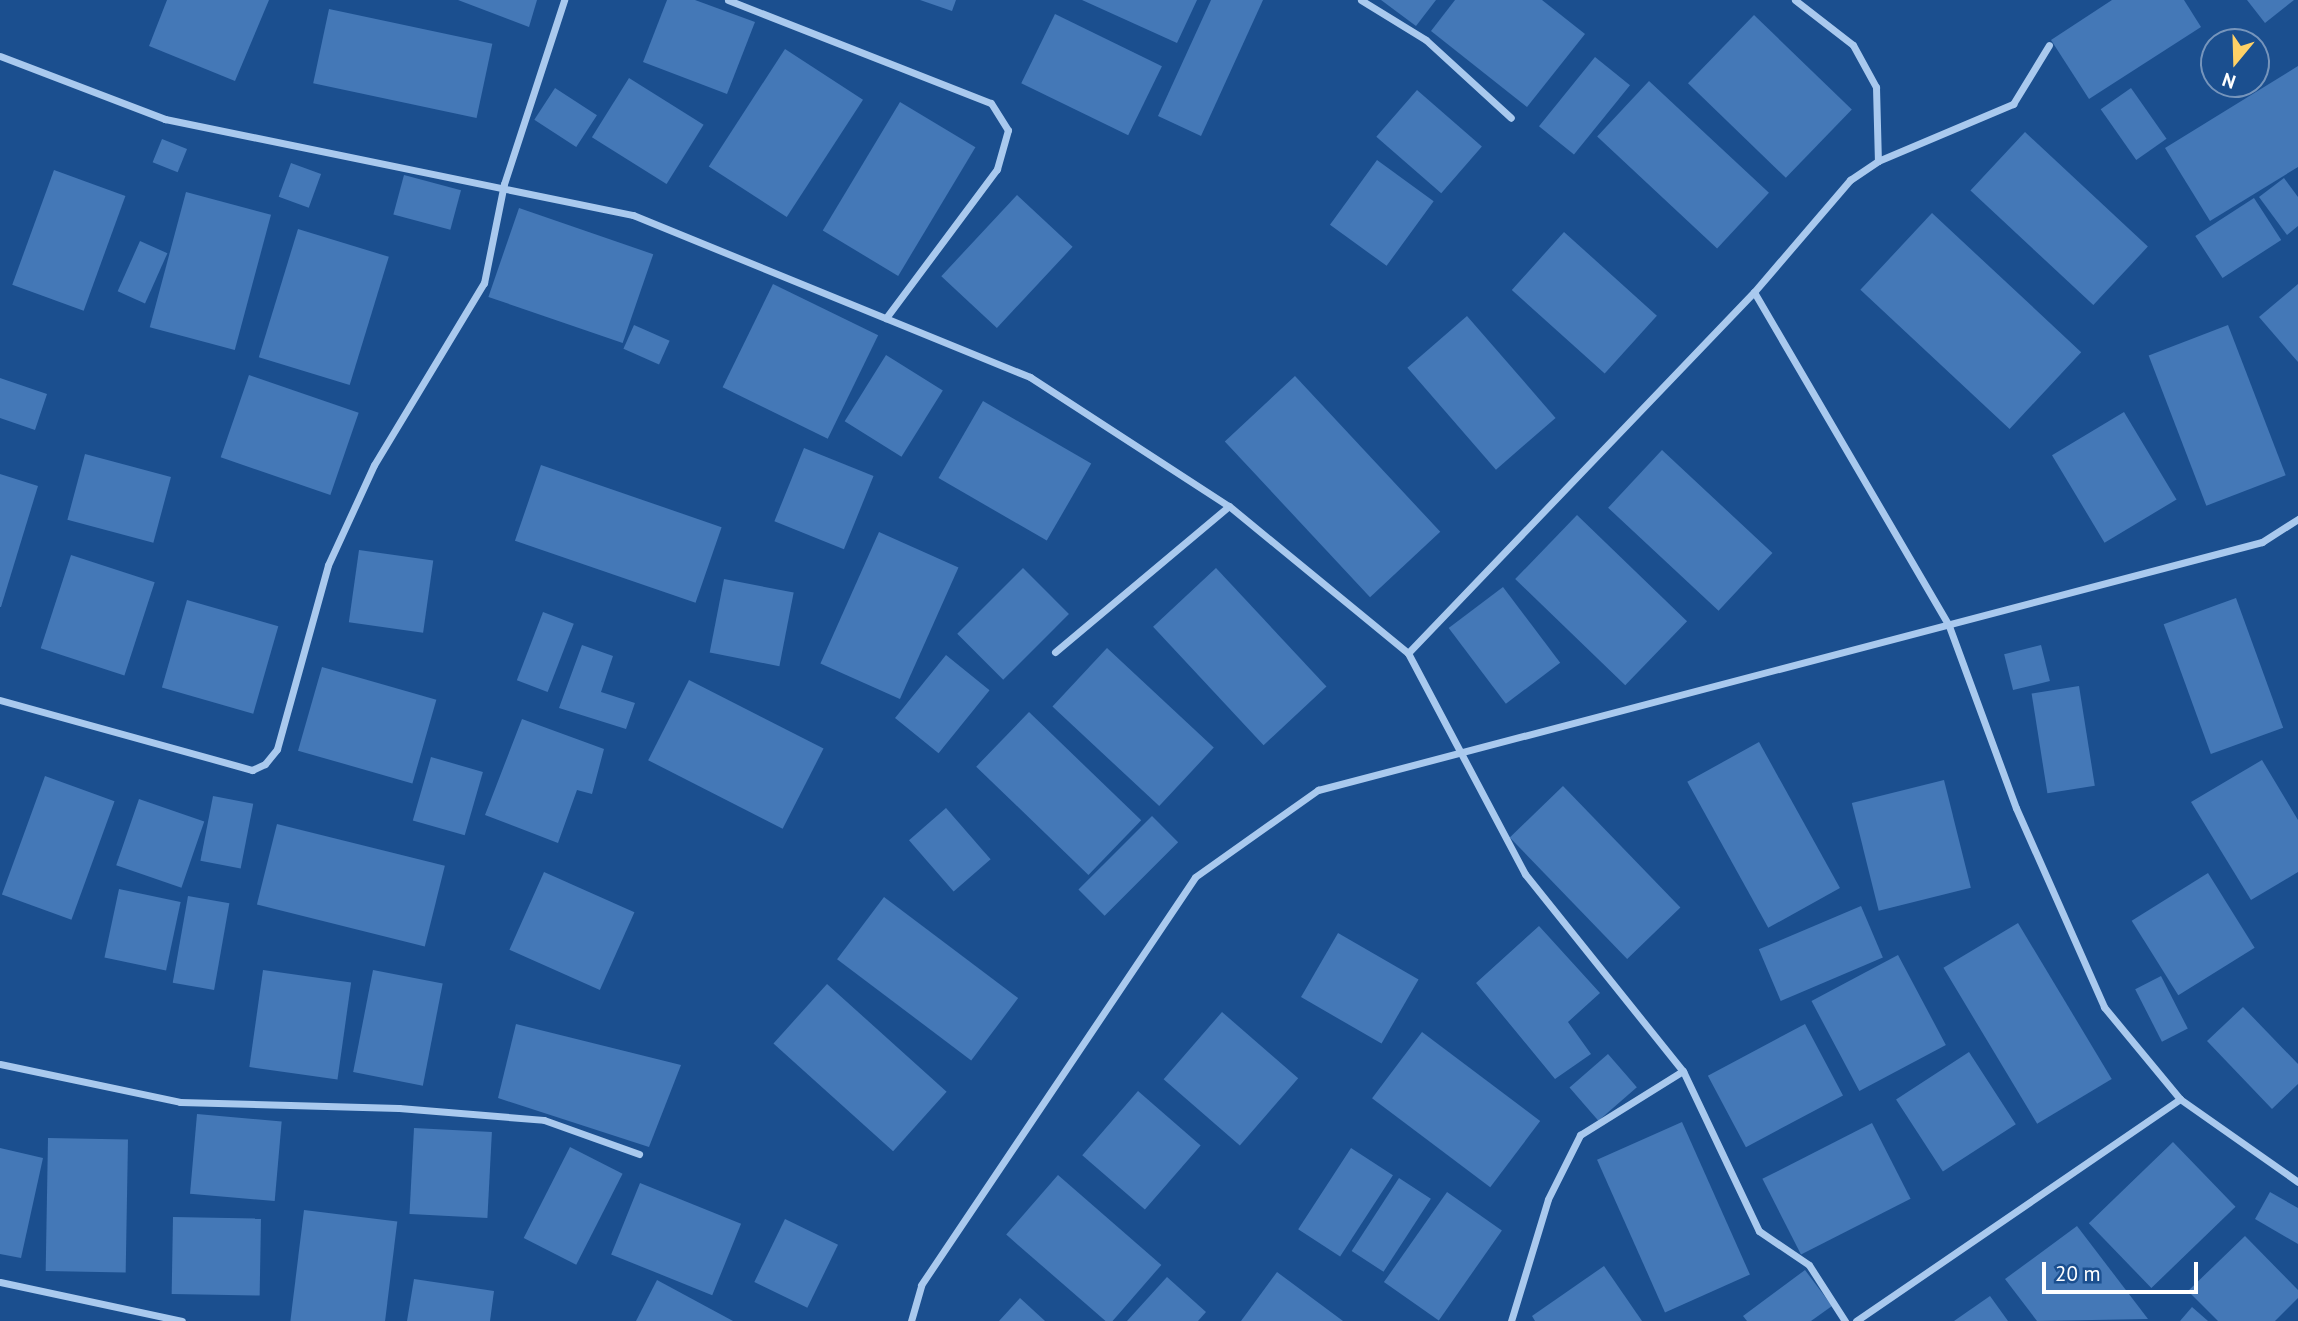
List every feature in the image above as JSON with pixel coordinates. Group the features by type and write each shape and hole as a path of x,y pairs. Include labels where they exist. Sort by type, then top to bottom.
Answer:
{"street":[{"path":"0,700 252,770 265,764 276,749 334,552 374,465 484,283 504,184 564,0"},
{"path":"728,0 991,103 1008,130 997,169 886,318"},
{"path":"1361,0 1426,40 1511,118"},
{"path":"1795,0 1853,45 1876,87 1878,161"},
{"path":"1408,653 1754,292 1850,180 1878,161 2013,104 2049,45"},
{"path":"0,56 165,119 504,184 633,215 1030,377 1229,506 1408,653 1525,874 1683,1071 1759,1231 1809,1265 1845,1321"},
{"path":"1754,292 1949,626 2016,808 2104,1007 2180,1098 2298,1182"},
{"path":"1055,652 1229,506"},
{"path":"911,1321 921,1285 1195,877 1318,790 2262,542 2298,519"},
{"path":"0,1064 180,1102 399,1108 544,1120 639,1154"},
{"path":"1511,1321 1548,1199 1580,1135 1683,1071"},
{"path":"1856,1321 2180,1098"},
{"path":"0,1282 182,1321"}],"building":[{"path":"167,0 269,0 235,81 149,46"},
{"path":"458,0 537,0 529,27"},
{"path":"667,0 695,0 755,22 727,94 643,62"},
{"path":"920,0 956,0 952,11"},
{"path":"1082,0 1197,0 1177,43"},
{"path":"1211,0 1263,0 1201,136 1158,116"},
{"path":"1381,0 1436,0 1416,26"},
{"path":"1455,0 1542,0 1585,34 1527,107 1431,31"},
{"path":"2112,0 2184,0 2201,27 2089,99 2051,40"},
{"path":"2247,0 2294,0 2265,23"},
{"path":"329,9 492,44 477,118 313,83"},
{"path":"1055,14 1162,66 1128,135 1021,83"},
{"path":"1754,15 1852,109 1786,178 1688,83"},
{"path":"785,49 863,100 787,217 709,166"},
{"path":"1595,57 1630,85 1574,154 1539,126"},
{"path":"2298,66 2298,167 2210,221 2165,148 2246,98 2270,98 2270,83"},
{"path":"629,78 704,125 667,184 592,137"},
{"path":"1649,81 1769,193 1717,248 1597,137"},
{"path":"555,88 597,115 576,147 534,120"},
{"path":"2131,88 2167,139 2136,160 2101,109"},
{"path":"1417,90 1482,146 1441,193 1376,137"},
{"path":"900,102 975,147 898,276 823,231"},
{"path":"2025,132 2148,247 2093,305 1970,191"},
{"path":"162,139 187,149 178,172 153,162"},
{"path":"1377,160 1434,201 1387,266 1330,225"},
{"path":"291,163 321,174 309,208 279,197"},
{"path":"54,170 125,196 84,311 12,285"},
{"path":"404,175 461,190 450,230 393,215"},
{"path":"2284,178 2298,197 2298,226 2287,235 2259,197"},
{"path":"186,192 271,215 235,350 150,327"},
{"path":"1017,195 1073,247 997,328 941,276"},
{"path":"2254,198 2281,240 2223,278 2195,236"},
{"path":"519,208 653,254 623,343 488,297"},
{"path":"1932,213 2081,352 2010,429 1860,290"},
{"path":"298,229 389,257 350,385 259,357"},
{"path":"1564,232 1657,316 1605,374 1512,290"},
{"path":"140,241 167,253 145,303 118,291"},
{"path":"773,284 878,335 828,439 723,387"},
{"path":"2298,284 2298,362 2259,317"},
{"path":"1467,316 1556,418 1496,470 1407,368"},
{"path":"634,325 670,341 659,365 623,349"},
{"path":"2228,325 2286,475 2206,506 2149,355"},
{"path":"886,355 943,391 901,457 845,421"},
{"path":"249,375 359,413 330,495 221,457"},
{"path":"1295,376 1440,532 1370,597 1225,441"},
{"path":"0,378 47,394 35,430 0,418"},
{"path":"983,401 1091,463 1047,541 938,478"},
{"path":"2124,412 2177,499 2105,543 2052,455"},
{"path":"804,448 874,476 844,549 774,521"},
{"path":"1662,450 1772,553 1719,611 1608,508"},
{"path":"85,454 171,477 153,543 67,520"},
{"path":"541,465 722,527 696,603 515,541"},
{"path":"0,474 38,486 1,607 0,607"},
{"path":"1577,515 1687,621 1625,685 1515,579"},
{"path":"879,532 958,567 900,699 820,664"},
{"path":"359,550 433,560 423,633 349,622"},
{"path":"71,555 155,582 124,675 41,648"},
{"path":"1023,568 1069,614 1003,680 957,634"},
{"path":"1216,568 1326,686 1264,745 1153,627"},
{"path":"724,579 794,593 779,666 710,653"},
{"path":"1503,587 1560,663 1506,704 1449,628"},
{"path":"2236,598 2283,728 2211,754 2164,624"},
{"path":"187,600 278,626 253,714 162,687"},
{"path":"543,612 574,624 548,692 517,680"},
{"path":"582,645 613,656 601,692 635,703 626,729 559,708"},
{"path":"2041,645 2050,681 2013,690 2004,654"},
{"path":"1107,648 1214,748 1159,806 1052,707"},
{"path":"946,655 990,690 939,753 895,718"},
{"path":"322,667 436,700 412,783 298,751"},
{"path":"689,680 824,749 783,829 648,760"},
{"path":"2079,686 2095,786 2047,793 2032,694"},
{"path":"1029,712 1141,820 1088,875 976,767"},
{"path":"522,719 604,749 592,794 577,790 558,843 485,815"},
{"path":"1759,742 1840,888 1768,928 1687,782"},
{"path":"431,757 483,772 465,835 413,820"},
{"path":"2262,760 2298,820 2298,872 2251,900 2191,802"},
{"path":"45,776 115,801 71,920 2,894"},
{"path":"1944,780 1971,888 1879,911 1852,803"},
{"path":"1563,786 1680,908 1627,959 1510,837"},
{"path":"213,796 253,804 241,869 200,861"},
{"path":"139,799 204,821 181,888 116,865"},
{"path":"946,808 991,859 954,891 909,840"},
{"path":"1152,816 1178,842 1105,916 1078,890"},
{"path":"277,824 445,866 425,946 257,905"},
{"path":"544,872 634,912 600,990 509,950"},
{"path":"2208,873 2255,948 2178,995 2132,921"},
{"path":"119,889 181,902 166,971 104,957"},
{"path":"188,896 229,903 214,990 173,983"},
{"path":"884,897 1018,998 971,1060 837,959"},
{"path":"1861,906 1883,958 1781,1001 1759,949"},
{"path":"2018,923 2112,1079 2037,1124 1943,968"},
{"path":"1539,926 1600,993 1568,1022 1591,1054 1555,1079 1476,983"},
{"path":"1338,933 1419,980 1382,1044 1301,997"},
{"path":"1898,955 1946,1045 1859,1091 1811,1001"},
{"path":"263,970 351,982 337,1079 249,1067"},
{"path":"373,970 443,984 423,1086 353,1072"},
{"path":"2161,976 2188,1029 2162,1042 2135,989"},
{"path":"827,984 947,1092 893,1151 773,1043"},
{"path":"2243,1007 2298,1064 2298,1084 2272,1109 2207,1041"},
{"path":"1222,1012 1298,1078 1240,1145 1164,1079"},
{"path":"516,1024 681,1065 649,1147 498,1098"},
{"path":"1805,1024 1843,1096 1746,1147 1708,1076"},
{"path":"1422,1032 1540,1121 1490,1187 1372,1098"},
{"path":"1969,1052 2016,1124 1943,1172 1896,1099"},
{"path":"1608,1054 1637,1087 1598,1121 1570,1087"},
{"path":"1138,1091 1201,1145 1145,1210 1082,1155"},
{"path":"197,1114 282,1121 275,1201 190,1194"},
{"path":"1682,1122 1750,1275 1665,1312 1597,1160"},
{"path":"1872,1123 1911,1199 1801,1255 1762,1179"},
{"path":"414,1128 492,1132 487,1218 409,1214"},
{"path":"48,1138 128,1139 126,1272 46,1271"},
{"path":"2173,1142 2236,1207 2151,1288 2089,1223"},
{"path":"570,1147 623,1174 576,1265 524,1238"},
{"path":"0,1148 43,1158 21,1258 0,1254"},
{"path":"1351,1148 1393,1175 1340,1257 1298,1229"},
{"path":"1058,1175 1161,1265 1113,1321 1106,1321 1006,1235"},
{"path":"1399,1178 1431,1199 1383,1272 1352,1251"},
{"path":"640,1183 741,1224 712,1295 611,1254"},
{"path":"1447,1192 1502,1230 1439,1321 1384,1282"},
{"path":"2270,1192 2298,1208 2298,1244 2255,1219"},
{"path":"304,1210 397,1221 385,1321 290,1321"},
{"path":"173,1217 261,1219 260,1296 172,1294"},
{"path":"785,1219 838,1245 807,1308 754,1282"},
{"path":"2077,1226 2148,1319 2037,1321 2005,1279"},
{"path":"2245,1236 2298,1290 2298,1298 2275,1321 2218,1321 2188,1291"},
{"path":"1604,1266 1642,1321 1535,1321 1532,1316"},
{"path":"1805,1270 1832,1306 1811,1321 1747,1321 1743,1316"},
{"path":"1277,1272 1343,1321 1241,1321"},
{"path":"1167,1277 1206,1312 1198,1321 1127,1321"},
{"path":"414,1279 494,1291 490,1321 407,1321"},
{"path":"657,1280 733,1321 636,1321"},
{"path":"1990,1296 2008,1321 1954,1321"},
{"path":"1020,1298 1045,1321 999,1321"},
{"path":"2192,1307 2208,1321 2180,1321"}]}
